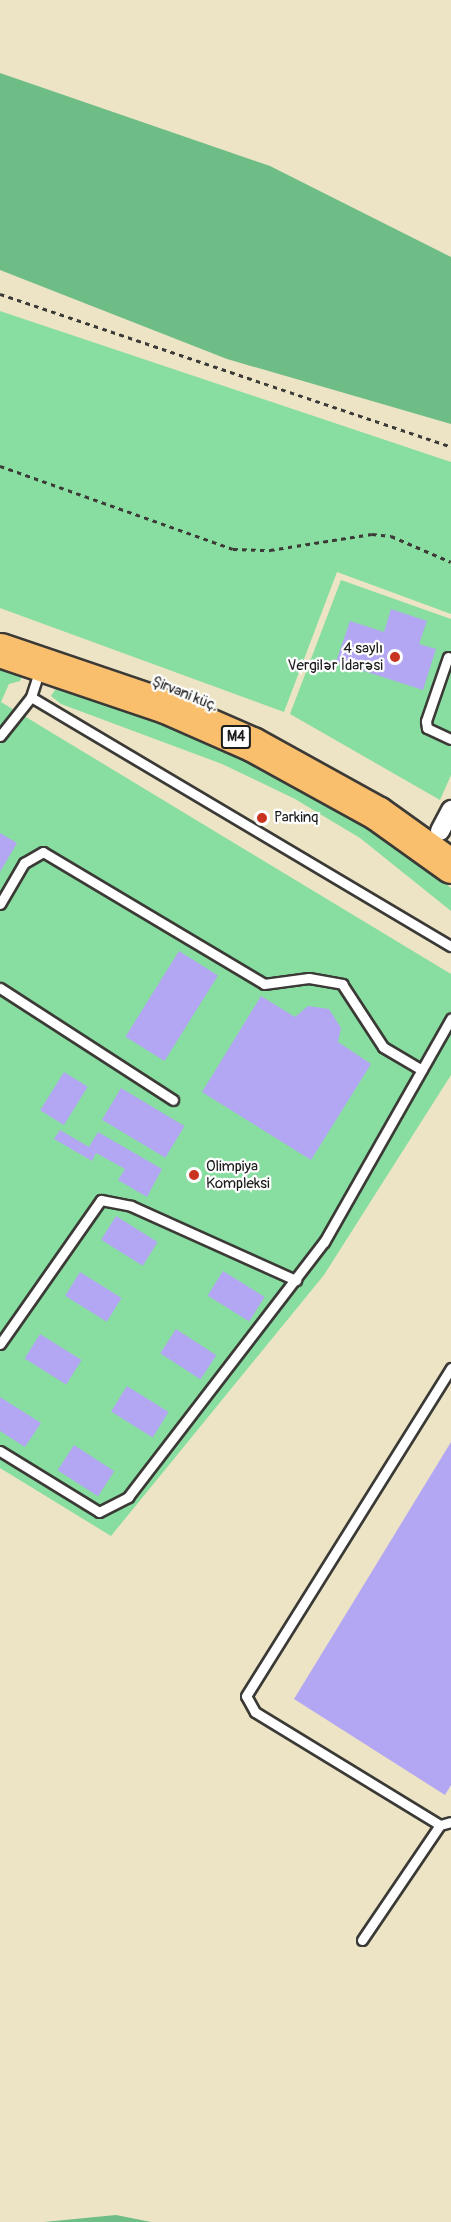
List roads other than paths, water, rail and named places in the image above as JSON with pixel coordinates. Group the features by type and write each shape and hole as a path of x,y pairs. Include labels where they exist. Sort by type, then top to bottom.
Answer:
{"highway":[{"name":"Şirvani küç.","path":"0,629 207,702 341,768 447,826"},
{"name":"M4","path":"0,650 165,706 252,744 350,797 451,866"}],"lane":[{"path":"448,657 426,721 427,728 451,739"},
{"path":"0,736 31,697 41,664"},
{"path":"31,697 451,946"},
{"path":"0,904 24,863 43,852 264,984 309,978 342,984 383,1047 422,1070"},
{"path":"0,988 173,1100"},
{"path":"0,1451 89,1508 116,1508 199,1411 324,1242 451,1018"},
{"path":"0,1344 101,1200 131,1206 296,1280"},
{"path":"440,1825 255,1712 246,1696 451,1368"},
{"path":"362,1940 440,1825 451,1822"}],"place":[{"name":"4 saylı Vergilər İdarəsi","path":"395,657"},
{"name":"Parkinq","path":"262,818"},
{"name":"Olimpiya Kompleksi","path":"194,1175"}]}
